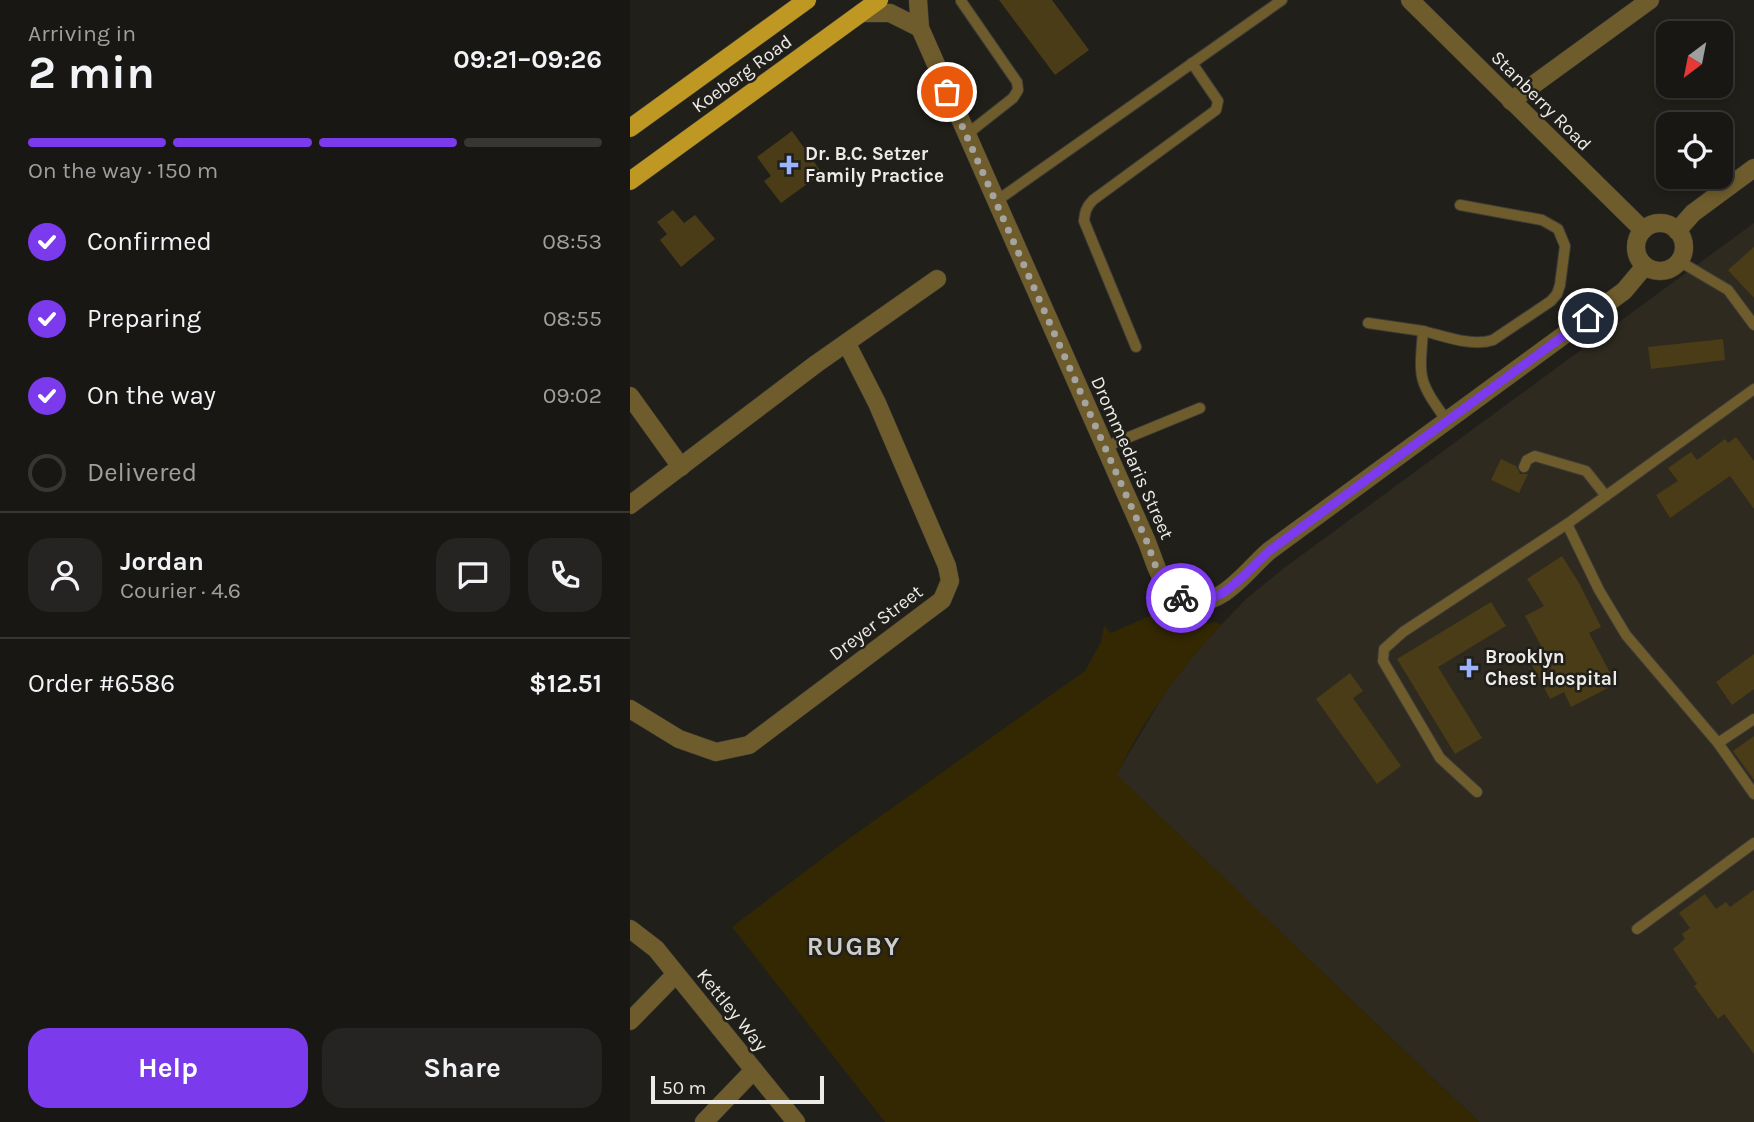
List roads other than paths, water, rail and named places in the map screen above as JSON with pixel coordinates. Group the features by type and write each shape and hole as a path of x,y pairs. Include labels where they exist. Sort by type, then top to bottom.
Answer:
{"main road":[{"name":"Koeberg Road","path":"630,128 807,0"},
{"name":"Koeberg Road","path":"630,181 879,0"}],"street":[{"name":"Drommedaris Street","path":"918,0 920,28 966,135 1160,575 1174,595 1198,603 1225,593 1269,551 1624,292 1645,266"},
{"name":"Stanberry Road","path":"1410,0 1643,230"},
{"path":"1511,101 1650,0"},
{"path":"861,13 890,13 920,28"},
{"path":"1678,231 1693,213 1754,168"},
{"path":"1657,223 1678,231 1684,246 1679,261 1671,268 1660,271 1645,266 1640,261 1636,248 1643,230 1657,223"},
{"path":"630,505 816,365 937,279"},
{"name":"Dreyer Street","path":"630,709 679,739 716,752 749,744 942,600 950,582 947,566 872,391 847,344"},
{"path":"630,396 681,467"},
{"name":"Kettley Way","path":"630,929 656,949 796,1122"},
{"path":"630,1021 675,975"},
{"path":"704,1122 754,1070"}],"lane":[{"path":"995,202 1282,0"},
{"path":"961,1 1017,82 1018,90 1013,98 966,135"},
{"path":"1136,347 1084,221 1084,212 1093,200 1216,110 1218,101 1192,64"},
{"path":"1368,323 1485,343 1493,341 1557,294 1566,246 1558,229 1542,220 1460,205"},
{"path":"1679,261 1728,290 1754,325"},
{"path":"1423,331 1420,374 1423,385 1447,421"},
{"path":"1477,792 1440,758 1383,661 1384,649 1403,632 1567,524 1754,388"},
{"path":"1105,447 1200,408"},
{"path":"1524,467 1527,460 1535,456 1586,471 1606,496"},
{"path":"1567,524 1599,590 1626,635 1718,743 1754,794"},
{"path":"1718,743 1754,719"},
{"path":"1637,929 1754,843"}],"place":[{"name":"Dr. B.C. Setzer Family Practice","path":"789,165"},
{"name":"Brooklyn Chest Hospital","path":"1469,668"}],"district":[{"name":"RUGBY","path":"854,946"}]}
